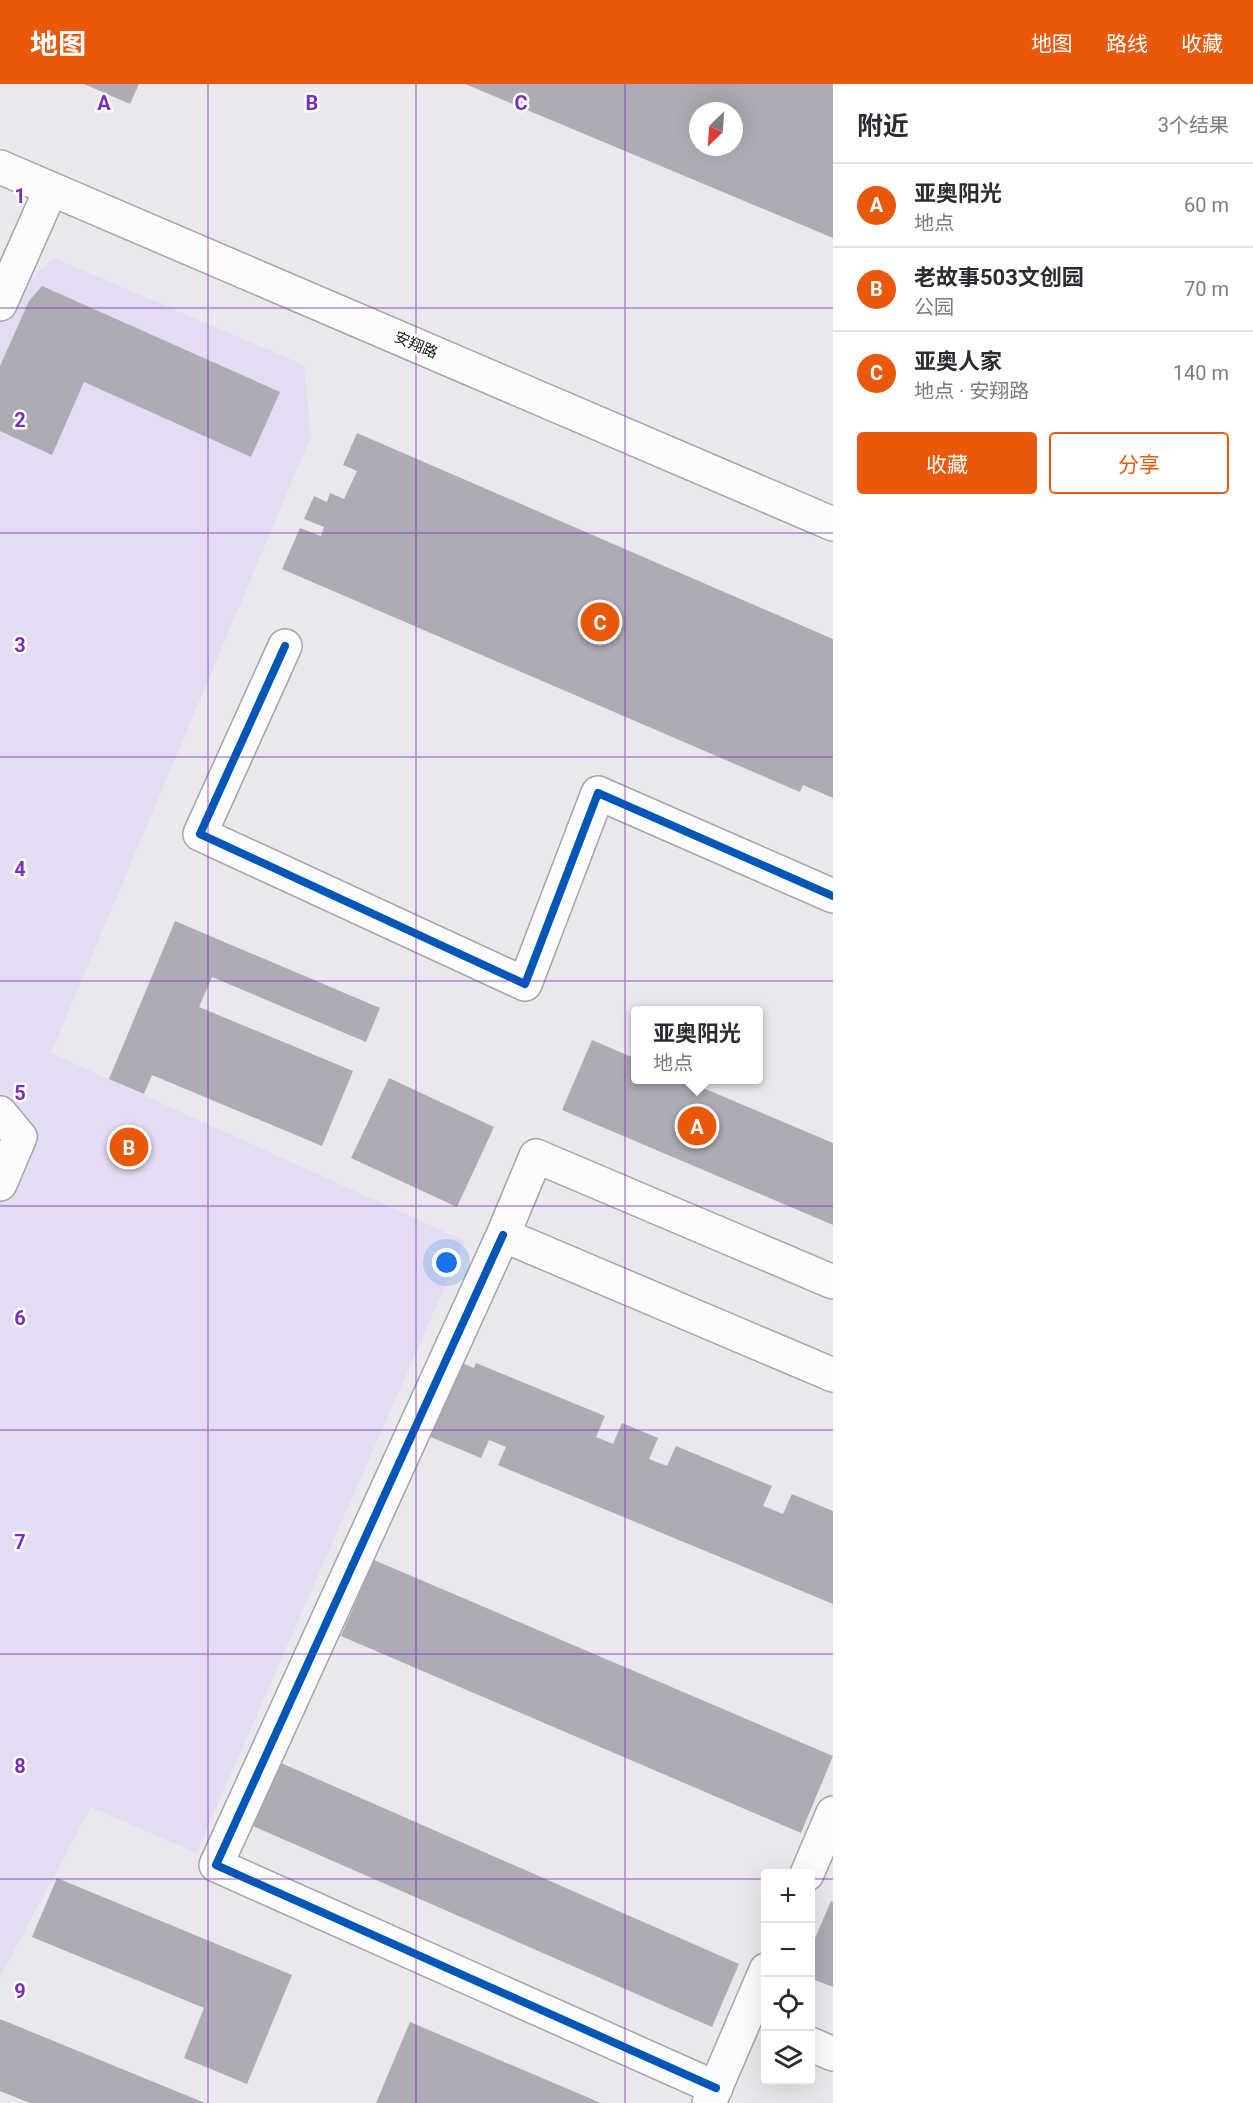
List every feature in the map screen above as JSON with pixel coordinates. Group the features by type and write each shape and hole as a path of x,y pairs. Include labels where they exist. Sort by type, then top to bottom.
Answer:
{"street":[{"name":"安翔路","path":"0,166 833,524"},
{"path":"0,304 51,189"},
{"path":"285,646 200,834 525,984 598,793 833,896"},
{"path":"0,1113 20,1137 0,1184"},
{"path":"764,1977 756,2021 713,2096 216,1865 503,1235 536,1156 833,1282"},
{"path":"503,1235 833,1375"},
{"path":"809,1869 833,1814"},
{"path":"815,2046 833,2054"}],"shaded area":[{"path":"54,258 304,365 311,436 51,1053 465,1241 196,1853 91,1807 0,1977 0,274 24,285"}],"building":[{"path":"84,84 139,84 130,104"},
{"path":"465,84 833,84 833,238"},
{"path":"42,286 280,392 251,457 84,382 52,455 0,431 0,366 29,301"},
{"path":"357,433 833,639 833,798 803,785 800,792 282,569 300,528 321,536 324,527 304,519 314,496 327,502 330,493 344,499 357,471 343,465"},
{"path":"175,921 380,1008 366,1042 212,977 199,1007 353,1071 322,1146 152,1075 144,1094 109,1079"},
{"path":"592,1040 631,1057 631,1084 693,1084 833,1143 833,1225 562,1110"},
{"path":"389,1078 494,1127 457,1207 351,1158"},
{"path":"457,1361 474,1368 476,1363 605,1416 596,1437 613,1444 622,1423 658,1438 649,1459 667,1466 676,1446 772,1486 763,1506 783,1514 792,1494 833,1511 833,1604 498,1465 506,1447 489,1440 481,1458 426,1435"},
{"path":"374,1560 833,1756 801,1833 341,1636"},
{"path":"281,1763 739,1964 712,2027 253,1826"},
{"path":"57,1878 292,1975 247,2084 184,2058 204,2008 32,1937"},
{"path":"831,1901 833,1902 833,1987 815,1980 815,1938"},
{"path":"0,2019 205,2103 30,2103 0,2091"},
{"path":"410,2022 601,2103 376,2103"}],"cycle path":[{"path":"285,646 200,834 525,984 598,793 833,896"},
{"path":"503,1235 216,1865 716,2088"}],"place":[{"name":"亚奥人家","path":"600,622"},
{"name":"亚奥阳光","path":"697,1126"},
{"name":"老故事503文创园","path":"129,1147"}]}
